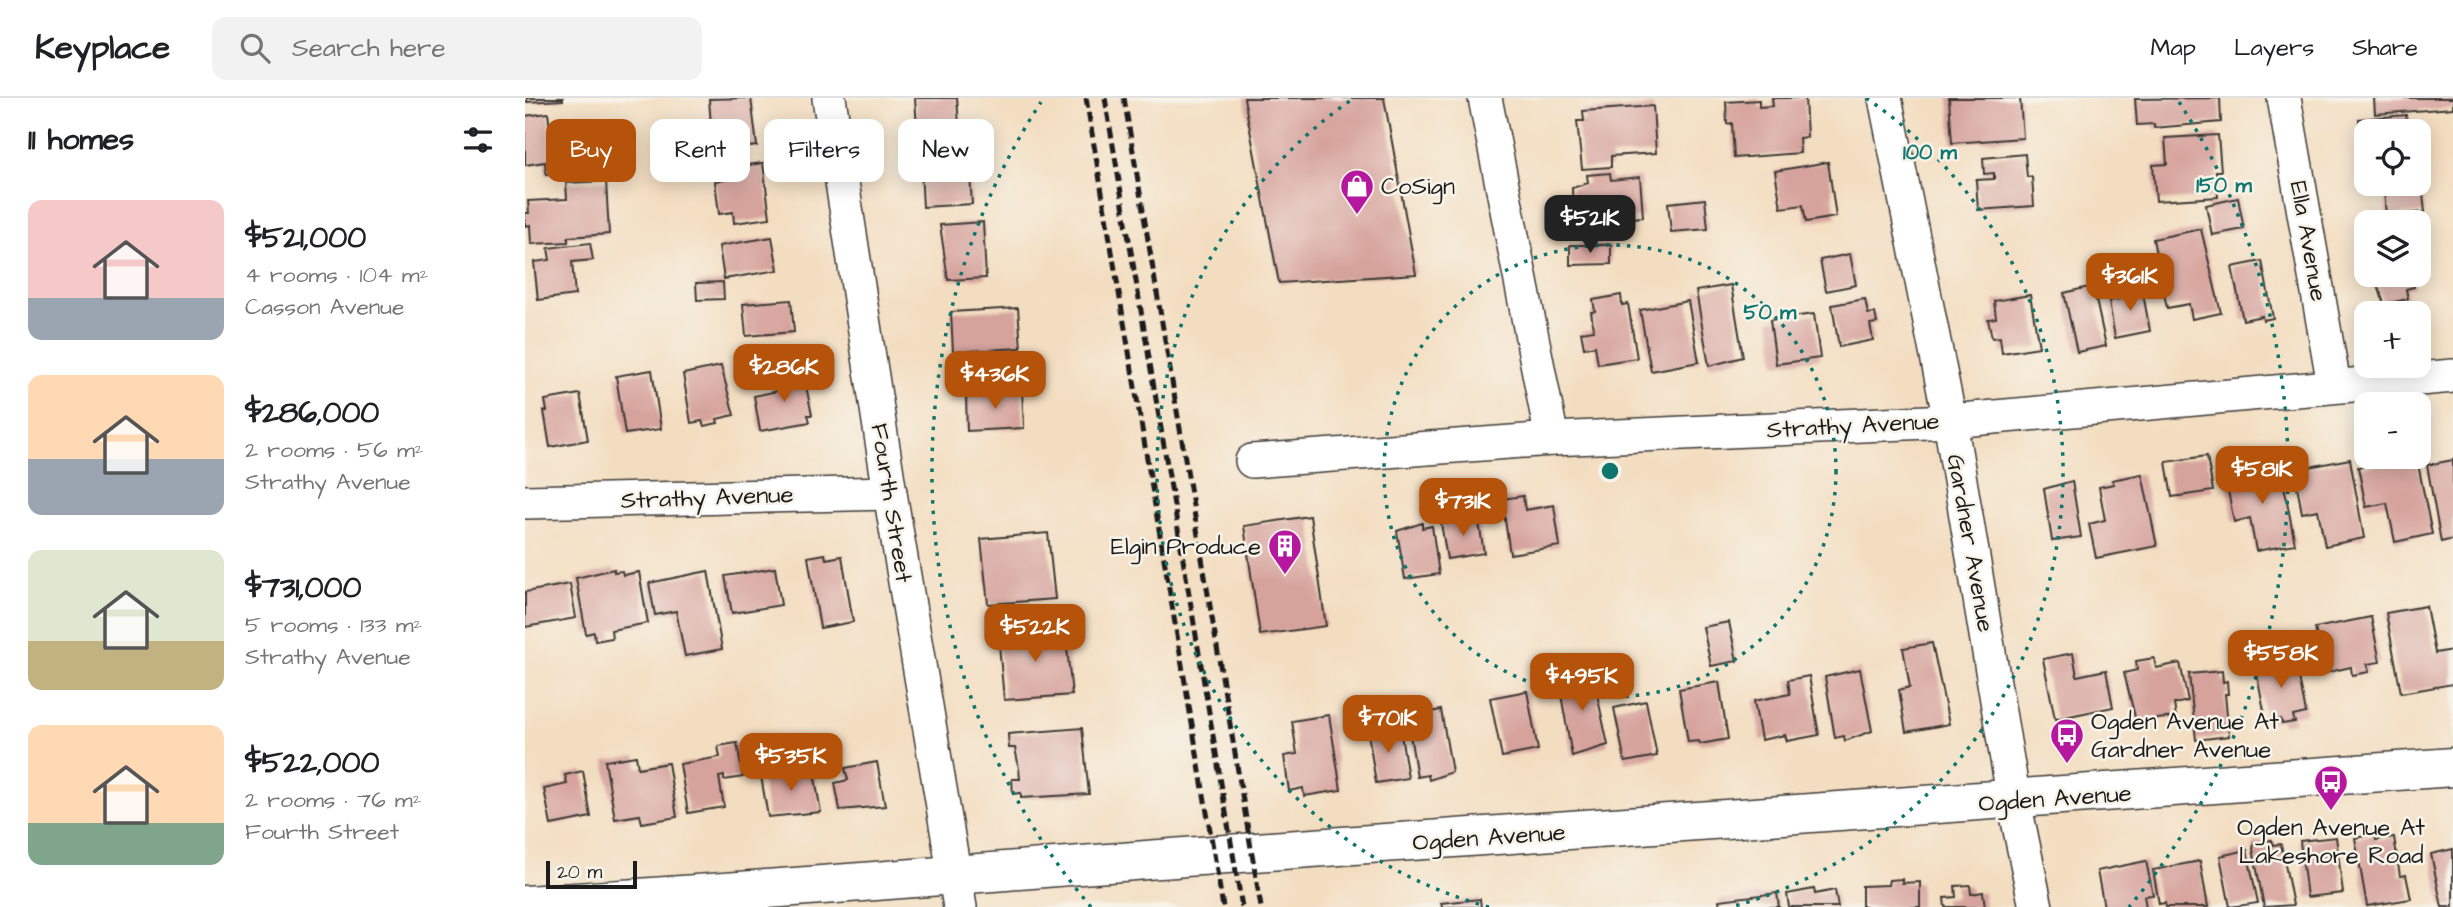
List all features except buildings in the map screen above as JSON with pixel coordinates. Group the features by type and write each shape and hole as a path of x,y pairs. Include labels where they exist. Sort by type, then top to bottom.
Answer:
{"street":[{"name":"Fourth Street","path":"829,98 890,493 958,892"},
{"path":"1485,98 1552,439"},
{"name":"Gardner Avenue","path":"1885,98 1950,421 2014,801 2036,907"},
{"name":"Ella Avenue","path":"2284,98 2334,385"},
{"name":"Strathy Avenue","path":"1252,461 1552,439 1950,421 2453,376"},
{"name":"Strathy Avenue","path":"525,502 890,493"},
{"name":"Ogden Avenue","path":"525,905 958,892 1215,855 2014,801 2453,767"}],"railway":[{"path":"1086,98 1223,907"},
{"path":"1105,98 1242,907"},
{"path":"1124,98 1261,907"}],"place":[{"name":"CoSign","path":"1357,216"},
{"name":"Elgin Produce","path":"1285,576"},
{"name":"Ogden Avenue At Gardner Avenue","path":"2067,765"},
{"name":"Ogden Avenue At Lakeshore Road","path":"2331,812"}]}
